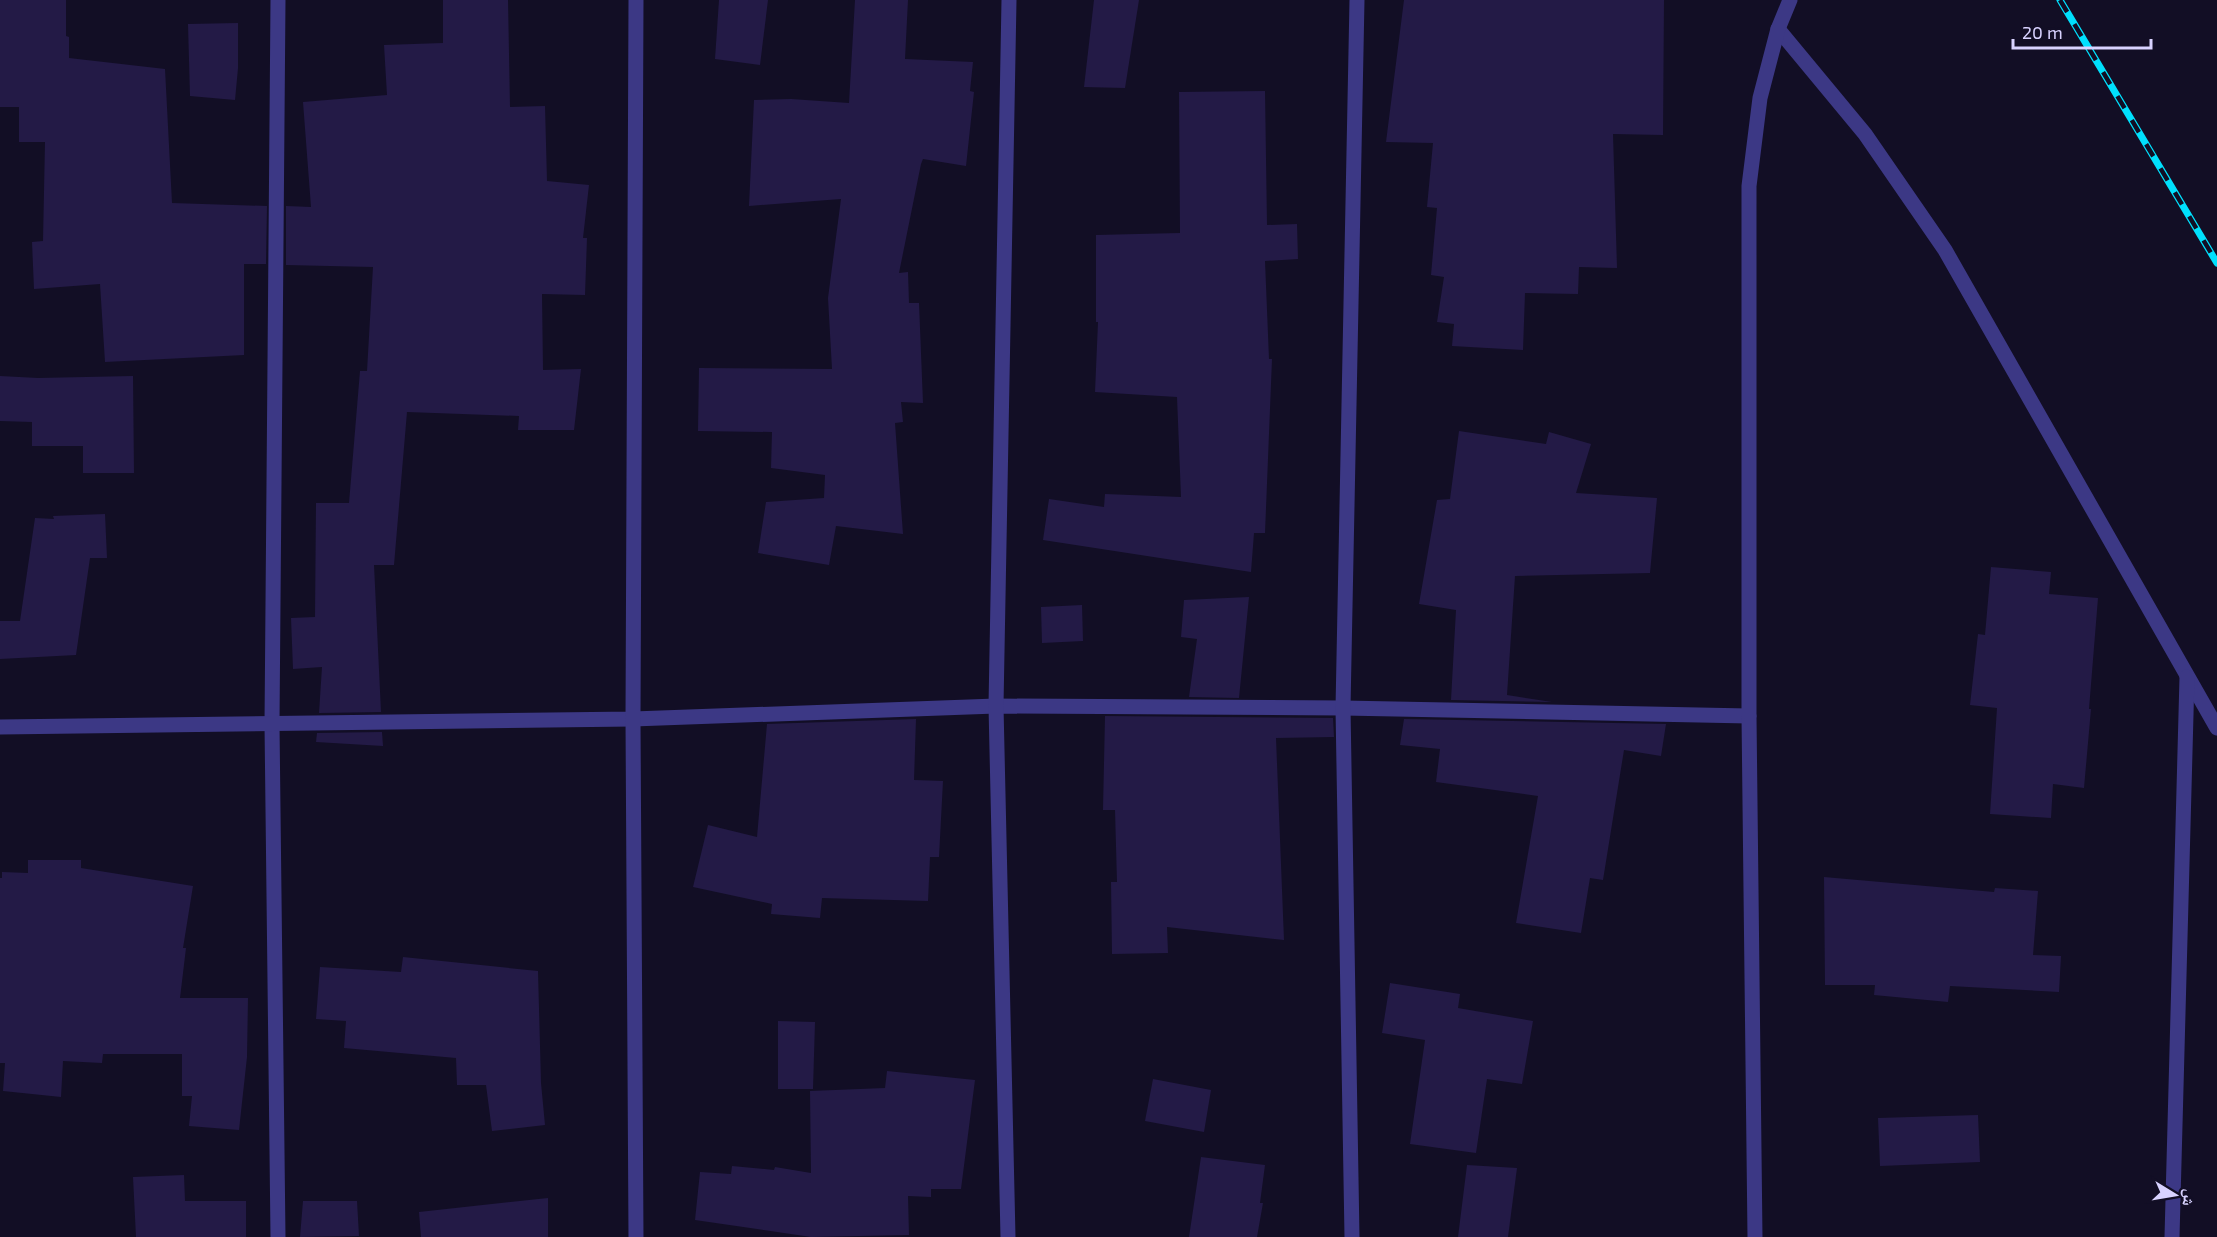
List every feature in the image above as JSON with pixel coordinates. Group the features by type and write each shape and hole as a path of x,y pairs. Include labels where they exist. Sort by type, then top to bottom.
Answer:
{"street":[{"path":"278,0 272,724 278,1237"},
{"path":"636,0 633,719 636,1237"},
{"path":"1008,1237 996,706 1009,0"},
{"path":"1352,1237 1343,708 1357,0"},
{"path":"1755,1237 1749,716 1749,186 1760,98 1778,29 1790,0"},
{"path":"1778,29 1865,134 1946,250 2217,728"},
{"path":"2172,1237 2187,677"},
{"path":"0,727 633,719 996,706 1343,708 1749,716"}],"building":[{"path":"0,0 66,0 66,36 69,37 69,58 165,69 172,203 267,206 266,264 244,264 244,355 105,362 100,284 34,289 32,242 43,241 45,142 19,142 19,107 0,107"},
{"path":"443,0 508,0 510,107 545,106 547,181 589,185 583,238 587,238 585,295 542,294 543,370 581,369 574,430 518,430 519,416 407,412 394,565 374,565 381,712 319,713 322,667 293,669 291,618 315,617 316,503 349,503 360,371 367,371 373,267 286,265 286,206 311,207 303,102 387,95 384,45 443,43"},
{"path":"719,0 768,0 760,65 715,59"},
{"path":"855,0 908,0 905,59 973,62 970,91 974,92 966,166 923,159 899,273 908,272 909,303 919,303 923,403 901,402 903,422 895,423 903,534 836,526 829,565 758,553 766,502 824,498 825,475 771,468 772,432 698,431 699,368 832,369 828,298 841,199 749,206 754,100 791,99 849,103"},
{"path":"1094,0 1139,0 1125,88 1084,87"},
{"path":"1404,0 1664,0 1663,135 1613,134 1617,268 1579,267 1578,294 1525,293 1523,350 1452,346 1454,324 1437,322 1444,277 1431,275 1437,208 1427,207 1433,143 1386,142"},
{"path":"238,23 235,100 190,96 188,24"},
{"path":"1265,91 1267,225 1297,224 1298,259 1265,261 1269,359 1272,359 1265,533 1254,533 1251,572 1043,540 1049,499 1104,507 1105,494 1181,497 1177,397 1095,392 1098,322 1096,322 1096,235 1180,233 1179,92"},
{"path":"0,376 38,378 133,376 134,473 83,473 83,446 32,446 32,422 0,421"},
{"path":"1459,431 1546,444 1549,432 1591,444 1576,493 1657,498 1650,573 1515,576 1507,695 1552,702 1451,700 1456,610 1419,604 1437,500 1450,499"},
{"path":"105,514 107,558 90,558 76,655 0,659 0,621 20,621 35,518 54,519 53,516"},
{"path":"1991,567 2051,572 2049,594 2098,598 2084,788 2053,784 2051,818 1990,814 1997,708 1970,705 1978,634 1985,635"},
{"path":"1249,597 1239,698 1189,697 1197,639 1181,637 1184,600"},
{"path":"1082,605 1083,641 1042,643 1041,607"},
{"path":"1105,716 1333,718 1334,737 1276,738 1284,940 1167,927 1168,953 1112,954 1111,882 1117,882 1115,810 1103,810"},
{"path":"916,719 914,780 943,781 939,857 930,857 928,901 822,898 820,918 771,914 772,904 693,887 708,825 757,837 767,724"},
{"path":"1404,719 1666,724 1661,756 1624,750 1603,880 1590,878 1581,933 1516,923 1538,796 1436,782 1440,749 1400,745"},
{"path":"382,732 383,746 316,742 317,733"},
{"path":"28,860 81,860 81,868 193,886 183,948 186,948 180,998 248,998 247,1057 239,1130 189,1126 192,1096 182,1096 182,1054 103,1054 102,1063 63,1061 61,1097 3,1091 5,1063 0,1063 0,878 2,878 2,872 28,873"},
{"path":"1824,877 1994,892 1995,888 2038,891 2033,955 2061,956 2059,992 1950,986 1948,1002 1874,995 1875,985 1825,985"},
{"path":"403,957 538,971 541,1083 545,1125 492,1131 486,1085 457,1085 456,1058 344,1048 346,1021 316,1019 320,967 401,972"},
{"path":"1390,983 1460,994 1458,1008 1533,1021 1522,1084 1487,1079 1476,1153 1410,1144 1425,1040 1382,1033"},
{"path":"778,1021 815,1022 813,1089 778,1089"},
{"path":"887,1071 975,1080 961,1189 931,1189 931,1197 908,1196 909,1235 811,1237 695,1220 700,1172 731,1174 732,1166 774,1170 775,1167 811,1173 810,1091 885,1088"},
{"path":"1153,1079 1211,1090 1204,1132 1145,1121"},
{"path":"1978,1115 1980,1162 1880,1166 1878,1118"},
{"path":"1201,1157 1265,1165 1260,1203 1263,1203 1257,1237 1189,1237"},
{"path":"1467,1165 1517,1168 1508,1237 1458,1237"},
{"path":"184,1175 185,1201 246,1201 246,1237 136,1237 133,1177"},
{"path":"548,1198 548,1237 421,1237 419,1212"},
{"path":"303,1201 357,1201 359,1236 300,1237"}],"railway":[{"path":"2060,0 2217,263"}]}
